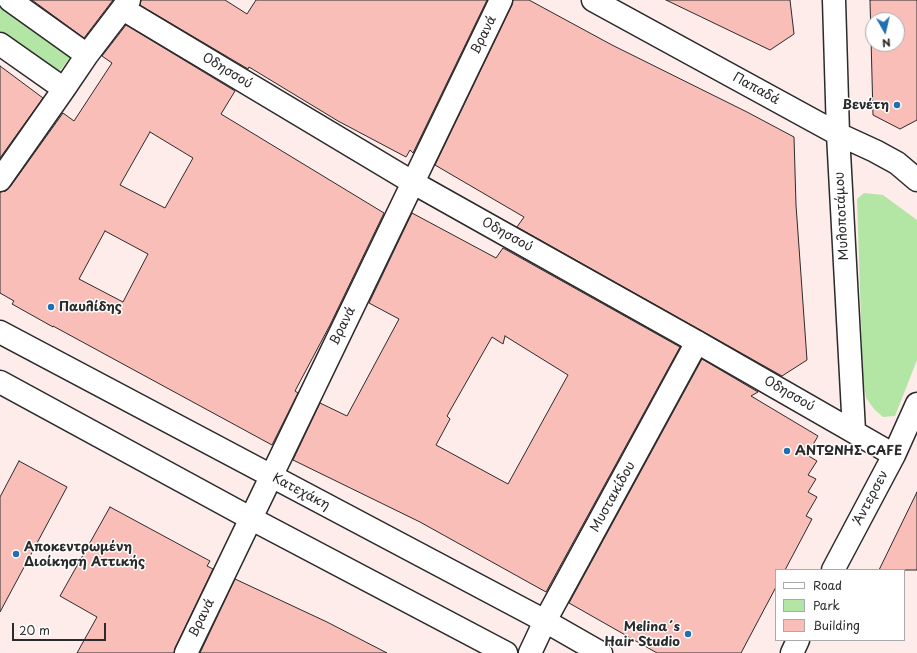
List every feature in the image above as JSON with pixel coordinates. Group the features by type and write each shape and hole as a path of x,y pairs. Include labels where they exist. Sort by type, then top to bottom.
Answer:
{"street":[{"path":"10,0 87,55"},
{"name":"Βρανά","path":"186,653 270,476 501,0"},
{"name":"Παπαδά","path":"593,0 838,134 897,163 917,180"},
{"name":"Μυλοποτάμου","path":"834,0 838,134 854,431"},
{"path":"0,180 87,55 126,4"},
{"name":"Οδησσού","path":"126,4 412,182 697,342 894,455"},
{"path":"0,44 64,89"},
{"name":"Κατεχάκη","path":"0,332 545,621 600,653"},
{"name":"Μυστακίδου","path":"530,653 545,621 697,342"},
{"path":"0,382 250,518 506,653"},
{"name":"Άντερσεν","path":"834,569 894,455 917,404"},
{"path":"792,653 798,641"}],"green space":[{"path":"0,5 72,55 59,72 0,31"},
{"path":"864,193 883,195 917,220 917,360 895,416 883,417 874,409 866,398 863,380 857,199"}],"building":[{"path":"32,0 113,0 84,38"},
{"path":"141,0 225,0 247,14 256,0 487,0 413,153 410,150 406,157 338,121 249,67 248,69 140,5"},
{"path":"513,0 529,0 612,45 794,137 796,205 807,360 782,376 517,227 524,217 435,165 512,5"},
{"path":"666,0 790,0 794,34 770,50"},
{"path":"870,0 917,0 917,120 900,129 873,115 871,52 905,52 905,12 870,12"},
{"path":"126,25 235,91 221,114 384,213 330,325 295,391 298,393 272,445 53,327 12,304 14,301 0,293 0,192 6,191 10,187 63,113 74,121 112,63 102,56","holes":["150,132 193,158 165,208 120,185","105,231 148,254 123,302 79,279"]},
{"path":"0,66 43,98 0,158"},
{"path":"412,213 496,258 503,248 680,347 546,592 420,522 293,460 320,403 347,416 399,319 369,303","holes":["505,336 568,375 508,484 436,445 450,419 447,416 492,337 503,344"]},
{"path":"702,359 758,392 751,396 818,436 807,455 817,461 808,475 816,479 808,492 817,497 806,516 812,519 786,569 775,569 775,589 741,653 657,653 569,603"},
{"name":"Αποκεντρωμένη Διοίκηση Αττικής","path":"19,461 67,487 0,612 0,497"},
{"path":"917,492 917,570 879,569"},
{"path":"110,507 210,561 207,566 213,569 174,653 77,653 97,617 60,596"},
{"path":"235,579 327,622 387,653 200,653"}],"place":[{"name":"Βενέτη","path":"897,105"},
{"name":"Παυλίδης","path":"51,307"},
{"name":"ΑΝΤΩΝΗΣ CAFE","path":"787,451"},
{"name":"Αποκεντρωμένη Διοίκηση Αττικής","path":"16,554"},
{"name":"Melina´s Hair Studio","path":"688,634"}]}
